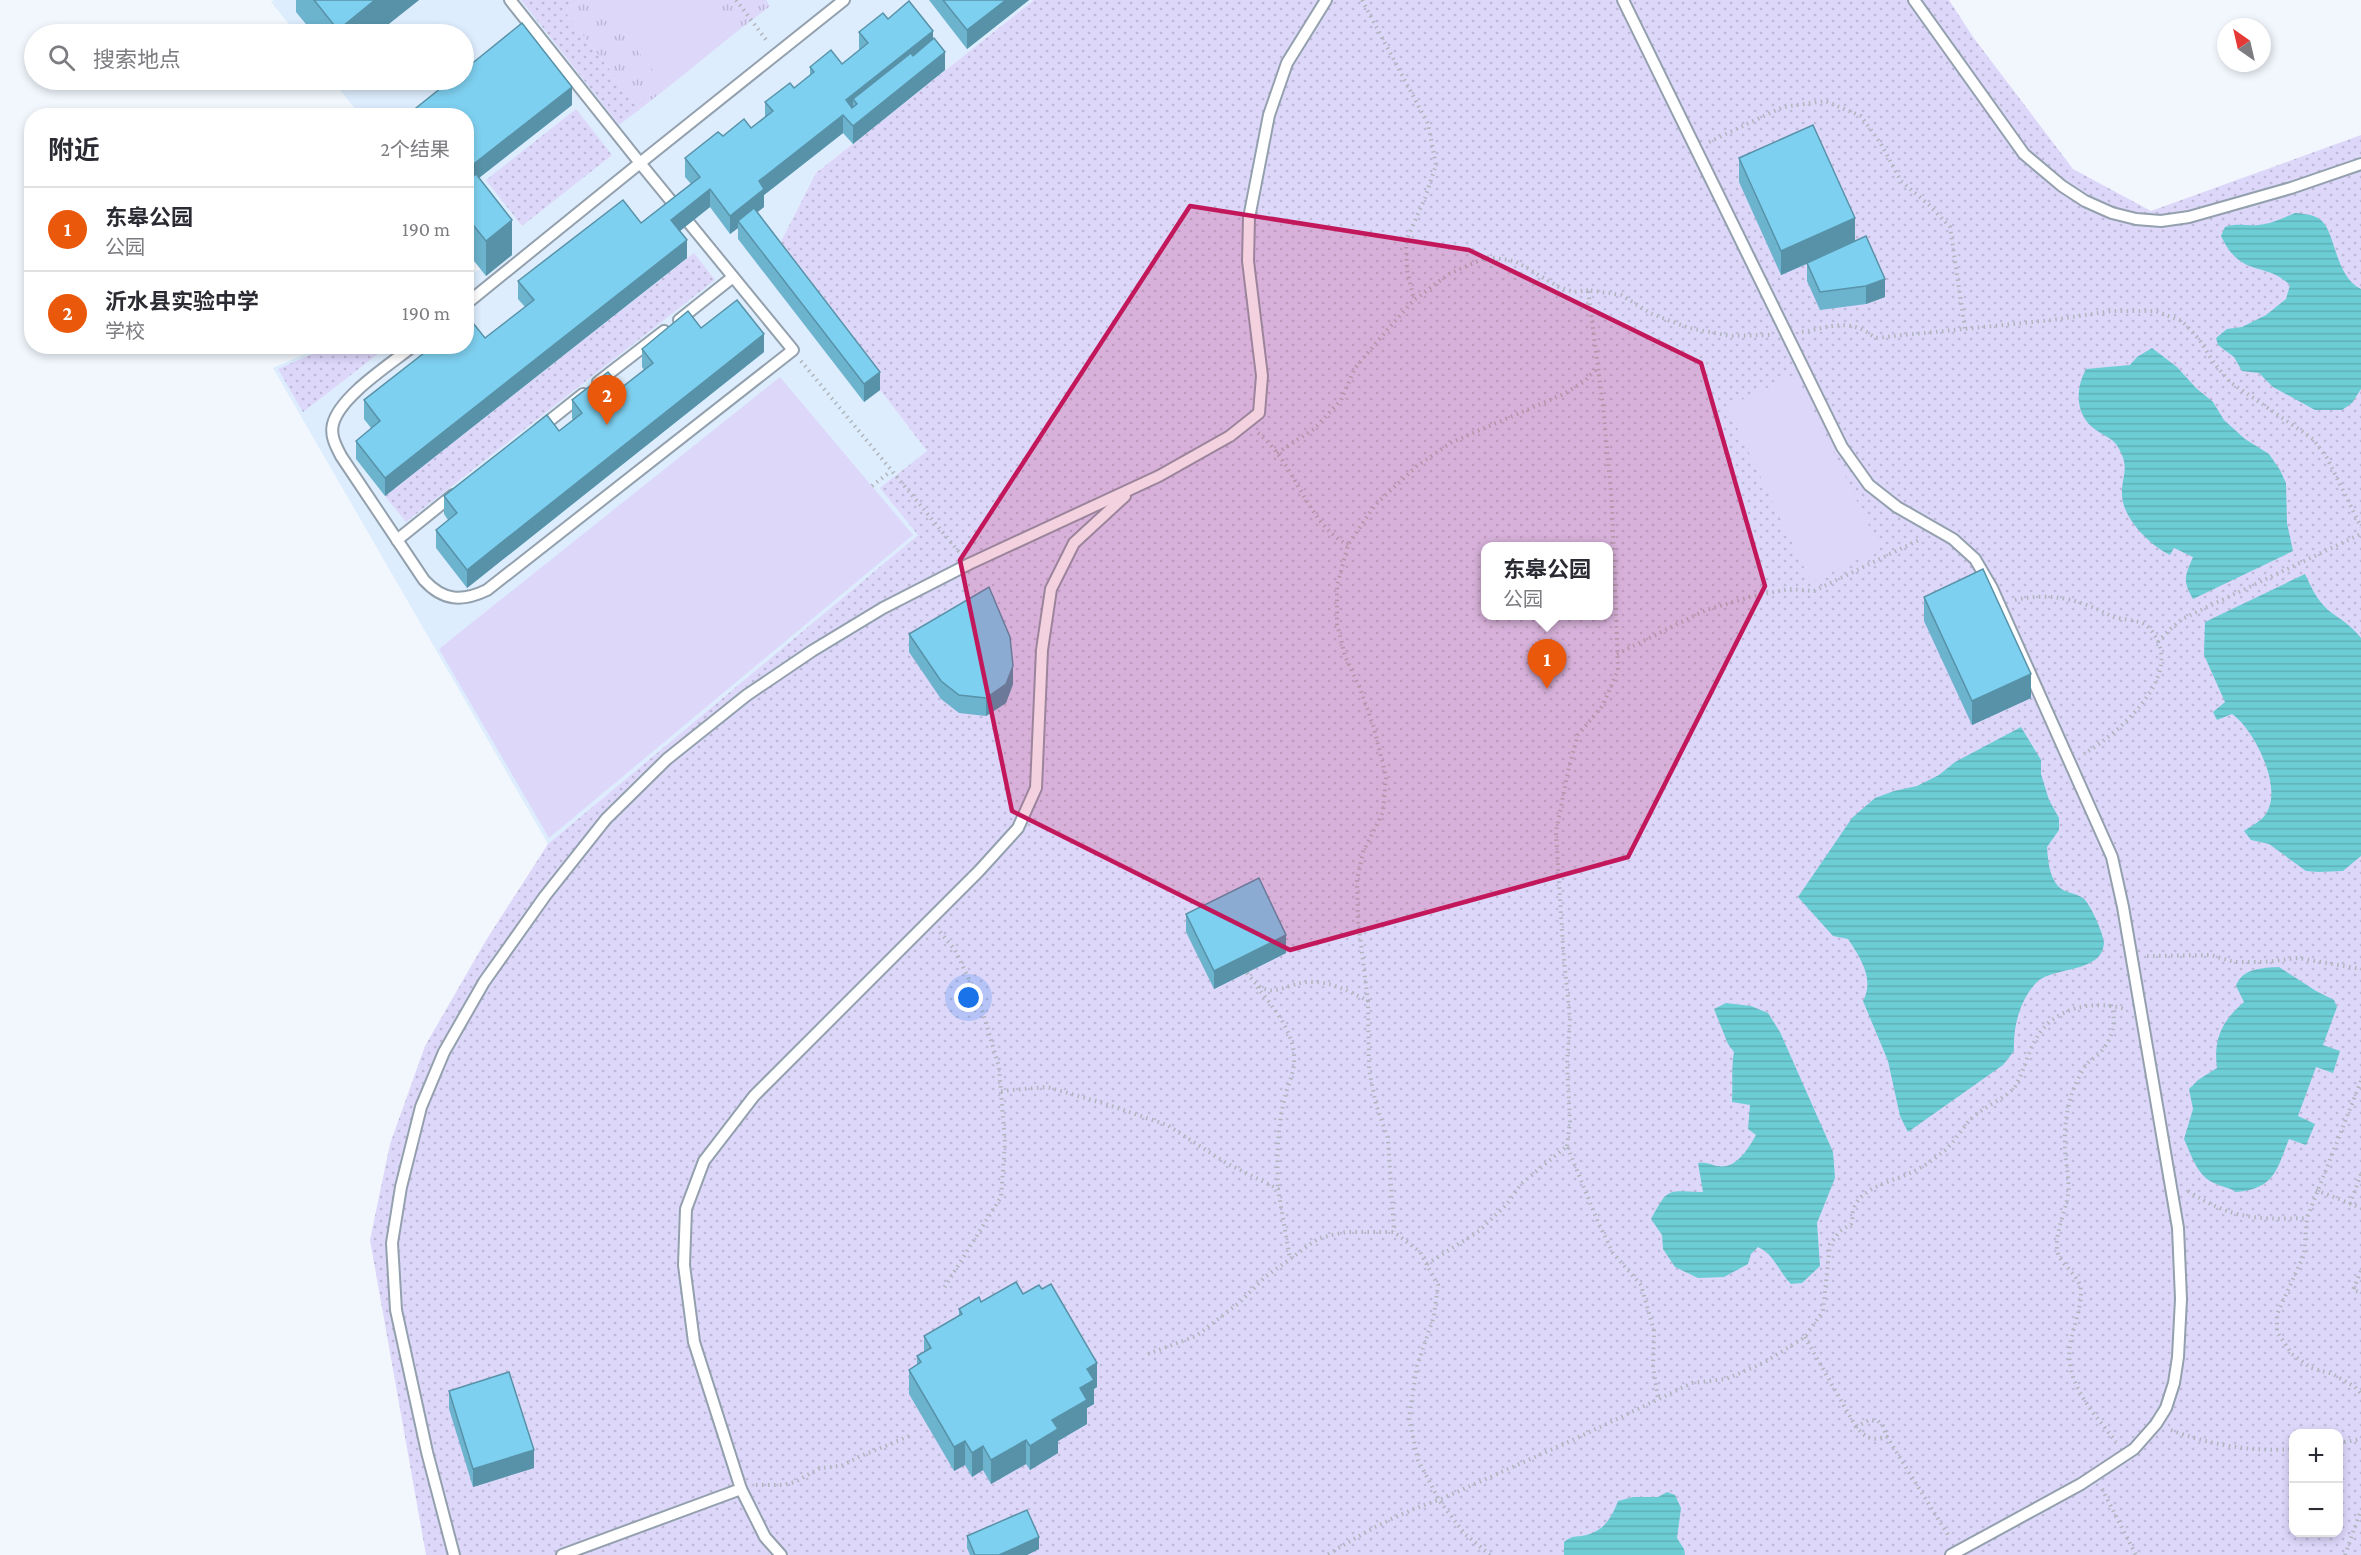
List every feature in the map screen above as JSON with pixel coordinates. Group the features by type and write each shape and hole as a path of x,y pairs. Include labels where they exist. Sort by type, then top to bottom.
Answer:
{"lane":[{"path":"403,354 351,398 340,411 333,424 335,445 397,540 434,591 459,598 472,597 496,583 791,349 510,0"},
{"path":"474,297 844,0"},
{"path":"454,1555 427,1452 396,1310 392,1243 401,1187 421,1107 444,1052 484,982 546,896 606,819 667,759 747,695 812,651 883,608 969,564 1159,476 1230,436 1259,412 1262,376 1248,261 1249,218 1269,115 1287,63 1326,0"},
{"path":"1623,0 1842,447 1869,485 1897,507 1953,539 1976,559 2000,604 2112,856 2132,956 2178,1228 2181,1299 2178,1358 2174,1383 2166,1408 2157,1424 2134,1449 2095,1475 1954,1553"},
{"path":"1914,0 2024,154 2062,186 2085,201 2112,213 2136,219 2161,221 2189,217 2361,165"},
{"path":"528,438 733,277"},
{"path":"781,1555 765,1537 741,1489 694,1342 684,1264 686,1209 704,1161 754,1096 930,920 1018,828 1036,788 1042,650 1051,589 1074,543 1136,487"},
{"path":"397,540 462,489"},
{"path":"562,1555 741,1489"}],"path":[{"path":"736,0 777,54"},
{"path":"1362,0 1428,124 1436,165 1425,198 1406,241 1407,270 1414,300"},
{"path":"1696,148 1783,107 1825,101 1861,116 1881,144 1901,182 1950,226 1965,329"},
{"path":"1277,453 1314,429 1341,400 1355,368 1414,300 1449,274 1487,257 1515,261 1559,287 1574,292 1588,290 1621,295 1652,314 1689,328 1730,336 1786,334 1846,324 1862,327 1875,338 2052,320 2112,311 2155,311 2182,321 2199,339 2214,363 2230,382 2313,439 2327,458 2361,527"},
{"path":"1588,290 1612,503 1618,670 1603,705 1578,735 1556,832 1570,1019 1567,1064 1570,1122 1567,1146 1613,1253 1641,1285 1654,1331 1653,1366 1658,1399"},
{"path":"791,349 969,564"},
{"path":"1394,1232 1388,1139 1376,1104 1369,1070 1368,1001 1358,920 1357,880 1364,852 1383,812 1386,777 1374,728 1345,656 1337,624 1337,586 1348,545 1375,506 1417,466 1452,442 1564,394 1585,381 1598,367"},
{"path":"1246,424 1262,436 1286,464 1316,516 1333,537 1348,545"},
{"path":"872,486 891,471"},
{"path":"1617,654 1706,610 1750,597 1789,589 1814,591 1938,531"},
{"path":"2158,642 2168,630 2182,620 2361,534"},
{"path":"2000,604 2027,597 2067,598 2085,603 2120,620 2146,625 2158,642 2161,664 2157,683 2147,699 2114,732 2071,762"},
{"path":"930,920 955,950 980,1000 999,1067 1005,1143 1001,1197 944,1288"},
{"path":"2132,956 2211,955 2234,962 2264,962 2298,958 2361,969"},
{"path":"1246,973 1280,1015 1292,1044 1294,1067 1283,1102 1277,1155 1278,1190 1290,1259"},
{"path":"1256,986 1269,990 1282,989 1298,983 1315,982 1342,987 1368,1001"},
{"path":"1327,1555 1379,1524 1413,1508 1439,1500 1692,1383 1726,1379 1765,1362 1805,1337 1823,1311 1830,1244 1840,1231 1851,1224 1853,1210 1859,1200 1877,1186 1913,1172 1942,1153 1972,1118 2015,1087 2037,1036 2051,1021 2067,1012 2088,1005 2111,1005 2142,1016"},
{"path":"2111,1005 2115,1015 2111,1034 2099,1054 2087,1064 2071,1095 2065,1126 2068,1198 2057,1250 2061,1261 2072,1272 2081,1290 2079,1310 2070,1341 2070,1365 2078,1390 2125,1455"},
{"path":"2361,1081 2316,1190 2307,1218 2304,1255 2277,1314 2277,1332 2292,1354 2311,1368 2333,1374 2355,1387 2361,1394"},
{"path":"1001,1090 1047,1087 1167,1125 1226,1163 1278,1190"},
{"path":"1427,1264 1479,1231 1507,1204 1521,1184 1567,1146"},
{"path":"2169,1172 2186,1189 2210,1204 2236,1215 2260,1220 2307,1218"},
{"path":"2350,1203 2361,1174"},
{"path":"2316,1190 2361,1208"},
{"path":"1148,1354 1196,1336 1239,1303 1265,1277 1319,1238 1346,1232 1394,1232 1420,1252 1438,1285 1434,1317 1418,1366 1409,1418 1418,1460 1439,1500 1464,1533 1490,1555"},
{"path":"2361,1271 2353,1290 2361,1293"},
{"path":"1805,1337 1856,1427 1866,1438 1876,1440 1887,1437"},
{"path":"1856,1427 1869,1420 1878,1420 1954,1553"},
{"path":"2157,1424 2195,1439 2232,1447 2289,1449"},
{"path":"741,1489 757,1485 783,1485 795,1482 820,1468 841,1466 912,1435"},
{"path":"2343,1442 2361,1439"},
{"path":"2095,1475 2136,1555"},
{"path":"2345,1555 2361,1510"}],"highlighted area":[{"path":"1190,206 1469,250 1701,363 1765,586 1628,857 1290,950 1012,811 960,560"}],"shaded area":[{"path":"274,0 1034,0 816,173 775,253 927,451 918,535 548,844 273,368 305,354 474,354 474,272 481,269 474,260 474,108 354,108 340,90 474,90 474,24 289,24 271,2"}],"green space":[{"path":"521,0 580,0 565,12 640,109 619,125"},
{"path":"580,0 598,0 667,88 640,109 565,12"},
{"path":"598,0 701,0 730,37 667,88"},
{"path":"701,0 766,0 770,6 730,37"},
{"path":"1034,0 1949,0 1973,37 2073,169 2151,211 2361,135 2361,1555 426,1555 370,1240 390,1144 425,1046 485,942 548,844 918,535 880,488 927,451 775,253 816,173"},
{"path":"576,109 612,155 522,226 486,180"},
{"path":"694,253 715,280 406,522 385,496"},
{"path":"313,354 378,354 303,412 278,369"},
{"path":"1796,374 1880,549 1811,582 1727,407"},
{"path":"780,377 913,535 549,838 439,649"}],"water":[{"path":"2295,213 2313,216 2322,221 2327,227 2346,275 2361,289 2361,389 2352,403 2342,410 2315,410 2273,387 2259,373 2242,371 2234,357 2218,345 2216,338 2227,329 2242,327 2266,315 2286,299 2290,285 2272,273 2254,268 2237,258 2221,236 2225,227 2263,224"},
{"path":"2152,348 2177,367 2196,388 2213,402 2224,420 2245,439 2269,454 2286,483 2287,523 2293,551 2193,599 2187,587 2186,578 2193,557 2174,548 2170,555 2162,551 2133,523 2122,496 2125,467 2122,455 2114,441 2089,424 2079,402 2080,385 2086,369 2130,365 2137,357"},
{"path":"2305,574 2324,606 2361,638 2361,856 2343,871 2306,871 2269,844 2251,840 2244,831 2261,819 2268,810 2271,786 2268,772 2256,744 2240,721 2232,714 2217,720 2213,712 2225,702 2204,655 2205,622"},
{"path":"2021,727 2041,760 2041,774 2049,800 2059,818 2059,830 2047,847 2053,878 2061,888 2086,901 2102,933 2104,943 2101,953 2095,960 2086,965 2053,974 2036,983 2021,1006 2014,1051 2003,1065 1908,1132 1900,1116 1888,1061 1863,1001 1867,976 1861,961 1848,939 1833,936 1798,897 1852,818 1875,798 1917,786 1939,775 1955,762"},
{"path":"2279,967 2334,1000 2337,1007 2323,1045 2340,1051 2333,1073 2316,1067 2298,1116 2315,1124 2306,1145 2289,1139 2273,1176 2267,1182 2259,1187 2236,1192 2208,1180 2192,1158 2184,1139 2193,1109 2189,1089 2198,1080 2217,1068 2216,1048 2221,1031 2230,1016 2244,1002 2236,986 2239,980 2254,970"},
{"path":"1726,1003 1751,1006 1768,1013 1780,1032 1833,1152 1835,1178 1817,1223 1820,1266 1802,1283 1791,1284 1764,1250 1758,1247 1751,1254 1748,1264 1724,1277 1698,1278 1675,1267 1663,1249 1662,1235 1651,1219 1670,1193 1675,1191 1703,1192 1698,1163 1717,1166 1730,1165 1741,1157 1756,1135 1748,1129 1750,1105 1732,1102 1734,1052 1728,1044 1714,1009"},
{"path":"1667,1492 1675,1495 1681,1508 1677,1538 1685,1555 1564,1555 1564,1542 1573,1537 1592,1533 1602,1527 1610,1518 1618,1501 1633,1497 1658,1497"}],"building":[{"path":"314,0 375,0 345,24 333,24"},
{"path":"943,0 1006,0 967,30"},
{"path":"909,1 933,31 846,100 852,108 857,104 853,99 911,53 913,56 934,38 945,52 853,126 843,115 759,181 764,189 730,216 710,189 671,220 687,240 385,478 356,441 380,421 364,400 423,354 474,354 474,324 485,338 534,300 518,281 623,200 641,223 700,177 685,158 718,132 723,136 744,119 751,128 773,111 765,102 790,83 794,88 814,72 810,67 831,50 842,64 868,43 859,32 883,13 888,19"},
{"path":"522,23 572,87 474,164 474,108 416,108 438,90 474,90 474,62"},
{"path":"1813,125 1855,218 1781,251 1739,158"},
{"path":"476,174 512,220 486,241 474,226 474,176"},
{"path":"754,208 880,372 864,384 738,221"},
{"path":"1866,236 1885,279 1866,286 1820,292 1807,263"},
{"path":"737,300 764,334 467,570 436,530 457,513 444,496 547,415 559,431 582,413 572,400 608,372 621,388 653,363 642,349 688,311 701,328"},
{"path":"1983,569 2031,674 1972,701 1924,597"},
{"path":"989,587 1010,637 1013,666 1006,684 986,698 959,695 941,681 909,634"},
{"path":"1259,878 1286,935 1214,971 1186,914"},
{"path":"1016,1282 1023,1294 1039,1285 1042,1289 1051,1284 1097,1363 1087,1369 1094,1380 1080,1388 1087,1400 1052,1420 1058,1429 1030,1446 1026,1440 991,1460 983,1446 972,1453 965,1441 954,1447 909,1370 921,1362 917,1356 931,1348 924,1336 962,1314 959,1309 979,1297 981,1302"},
{"path":"509,1372 534,1450 473,1469 449,1391"},
{"path":"1027,1510 1039,1537 999,1555 975,1555 967,1536"}],"place":[{"name":"沂水县实验中学","path":"607,425"},
{"name":"东皋公园","path":"1547,689"}]}
